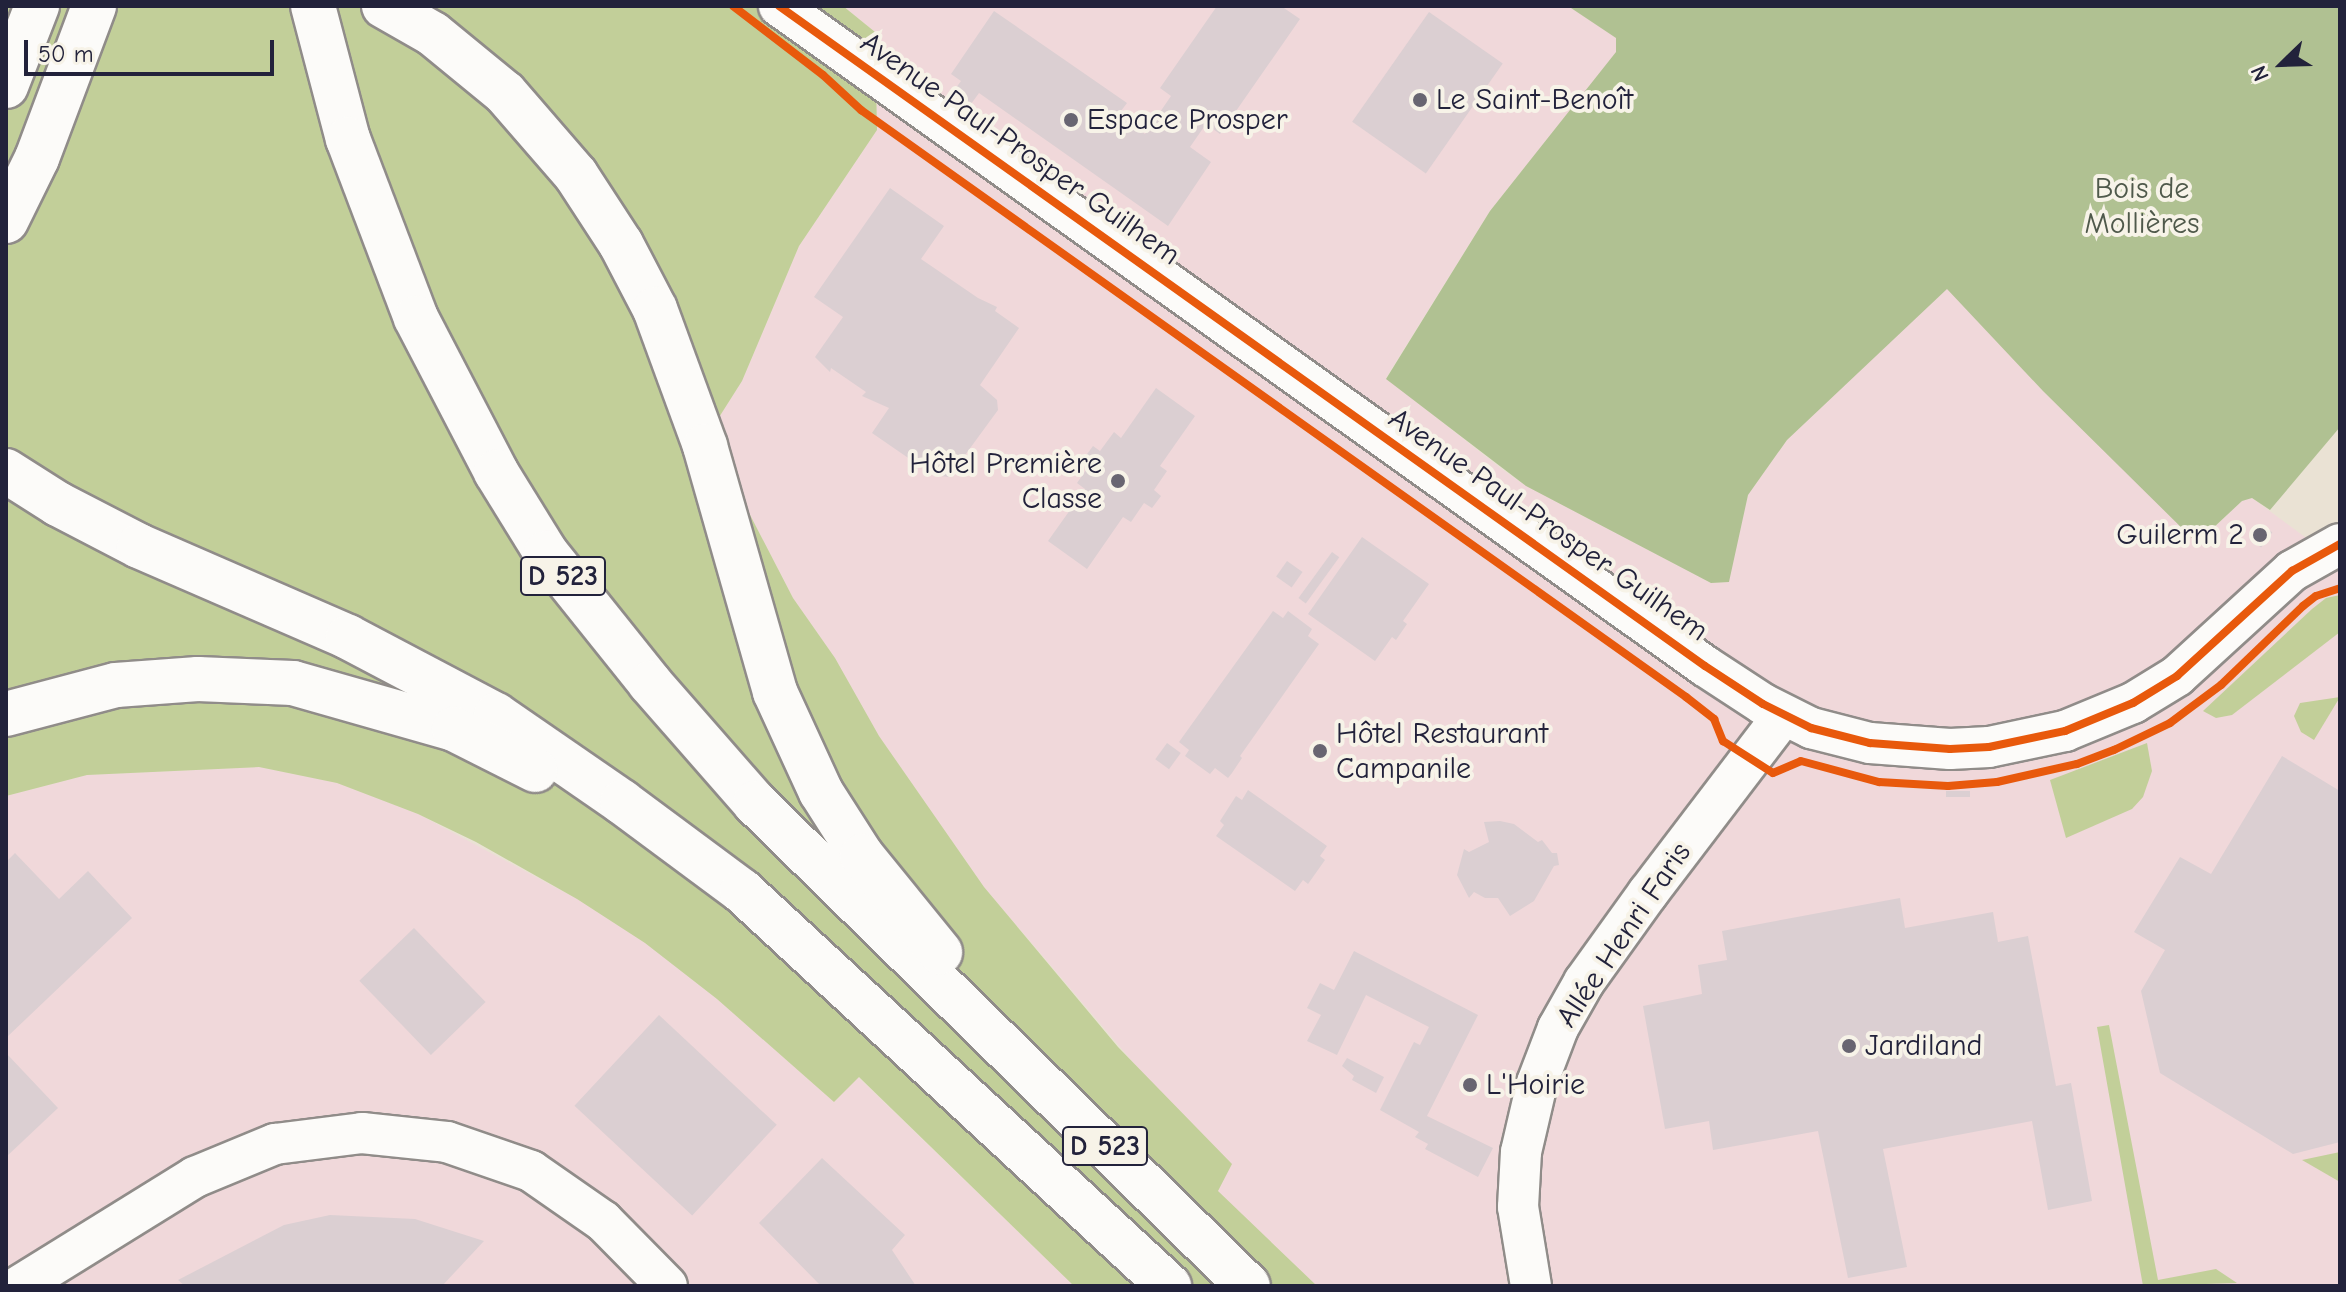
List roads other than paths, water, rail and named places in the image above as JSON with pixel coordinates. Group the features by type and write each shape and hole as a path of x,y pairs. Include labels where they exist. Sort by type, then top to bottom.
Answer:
{"highway":[{"path":"384,6 433,34 505,93 576,175 621,244 655,309 705,446 775,692 821,792 862,856 937,944 963,1006"},
{"path":"6,86 33,15"},
{"path":"6,221 37,158 91,15"},
{"name":"D 523","path":"317,24 348,139 416,318 496,472 546,553 640,672 755,803 1248,1286"},
{"name":"D 523","path":"6,471 58,504 139,546 348,637 496,715 622,802 754,901 1169,1286"},
{"path":"6,714 116,685 198,679 293,683 454,729 543,774 622,802"}],"street":[{"name":"Avenue Paul-Prosper Guilhem","path":"779,6 1692,657 1783,716 1840,737 1910,748 1989,747 2065,731 2133,703 2177,676 2292,571 2340,544"},
{"path":"2340,512 2340,528"},
{"name":"Allée Henri Faris","path":"1529,1281 1518,1207 1521,1152 1537,1083 1558,1028 1584,982 1783,716"},
{"path":"19,1286 195,1177 275,1144 362,1133 447,1142 531,1171 603,1221 667,1286"}],"place":[{"name":"Le Saint-Benoît","path":"1420,100"},
{"name":"Espace Prosper","path":"1071,120"},
{"name":"Hôtel Première Classe","path":"1118,481"},
{"name":"Guilerm 2","path":"2260,535"},
{"name":"Hôtel Restaurant Campanile","path":"1320,751"},
{"name":"Jardiland","path":"1849,1046"},
{"name":"L'Hoirie","path":"1470,1085"}],"park label":[{"name":"Bois de Mollières","path":"2142,206"}]}
